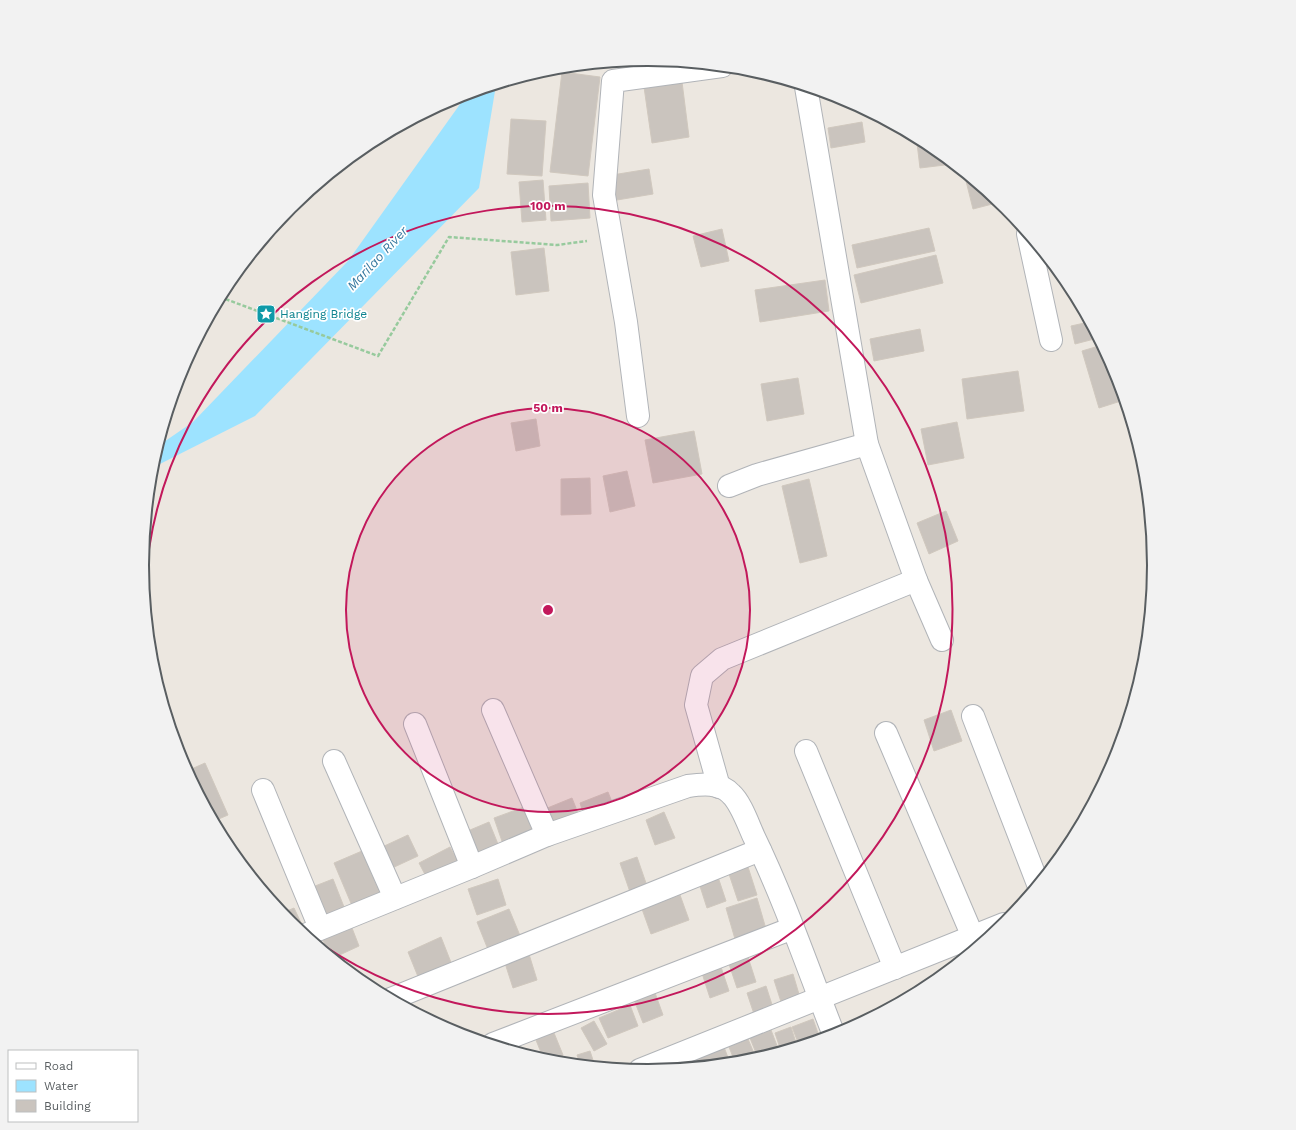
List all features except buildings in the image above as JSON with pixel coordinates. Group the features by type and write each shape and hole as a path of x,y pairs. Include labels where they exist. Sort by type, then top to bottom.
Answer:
{"street":[{"path":"638,416 626,322 604,194 613,81 701,69"},
{"path":"807,92 867,444 916,580 942,640"},
{"path":"1030,245 1051,340"},
{"path":"729,486 756,475 867,444"},
{"path":"719,787 696,705 702,676 722,659 916,580"},
{"path":"493,710 547,836"},
{"path":"973,716 1036,879"},
{"path":"415,724 472,867"},
{"path":"886,733 973,937"},
{"path":"806,751 895,968"},
{"path":"334,761 395,898"},
{"path":"263,790 312,931 547,836 688,786 703,784 719,787 731,793 760,850 793,928 832,1029"},
{"path":"397,996 760,850"},
{"path":"500,1041 793,928"},
{"path":"656,1064 986,931"}],"path":[{"path":"226,299 378,356 449,237 557,245 611,238"}],"water":[{"name":"Marilao River","path":"495,90 479,188 255,416 160,464 165,441 193,422 348,261 461,102"}],"place":[{"name":"Hanging Bridge","path":"266,314"}]}
